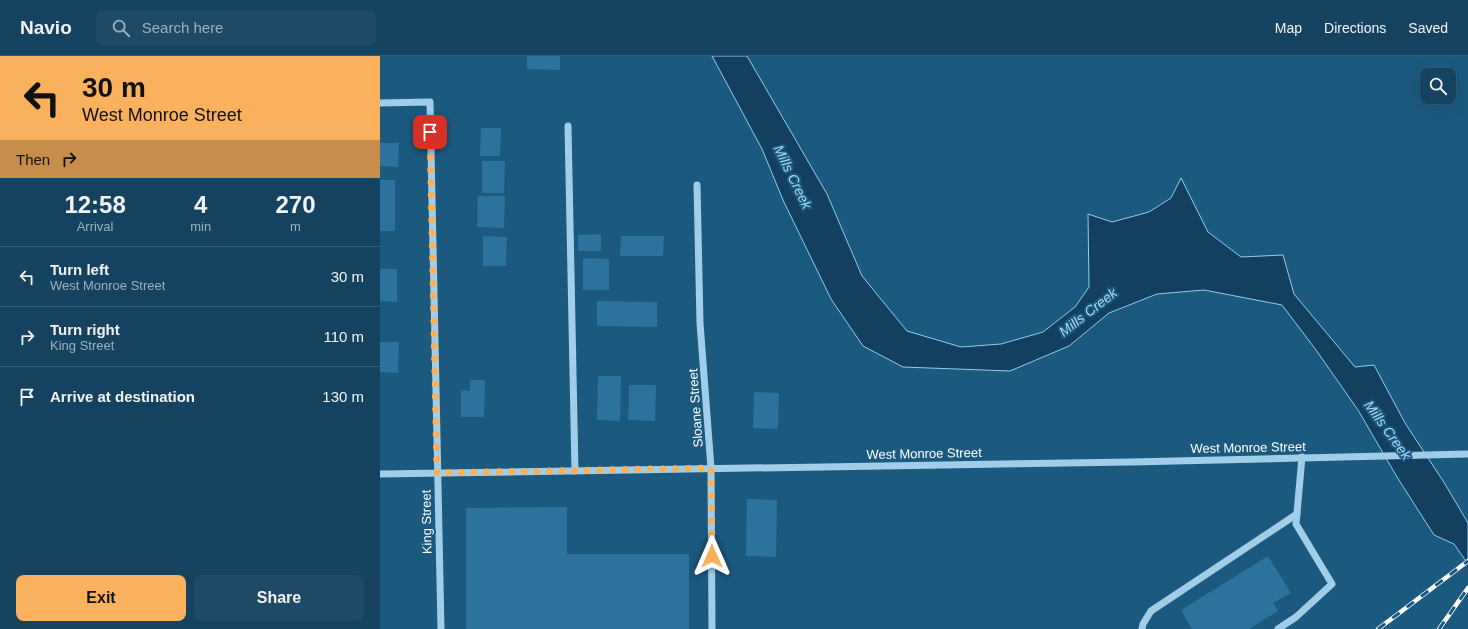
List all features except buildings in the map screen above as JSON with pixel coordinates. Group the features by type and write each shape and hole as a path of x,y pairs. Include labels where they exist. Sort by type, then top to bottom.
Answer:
{"street":[{"name":"King Street","path":"380,103 430,102 440,629"},
{"path":"568,126 576,471"},
{"name":"Sloane Street","path":"697,185 700,323 711,468 712,629"},
{"name":"West Monroe Street","path":"380,474 1108,462 1468,454"},
{"path":"1278,629 1296,617 1332,584 1296,524 1302,457"},
{"path":"1142,629 1143,624 1151,611 1297,514"}],"water":[{"name":"Mills Creek","path":"712,56 747,56 827,194 862,276 907,331 961,347 1001,344 1043,332 1075,307 1089,287 1088,214 1112,222 1149,212 1171,198 1181,178 1208,232 1241,257 1283,255 1294,294 1355,367 1374,365 1405,423 1445,484 1468,523 1468,564 1454,544 1434,535 1397,477 1358,410 1282,305 1204,290 1157,294 1109,313 1069,346 1010,371 903,367 863,346 831,299 783,200 762,149"}],"railway":[{"path":"1378,629 1468,561"},
{"path":"1439,629 1468,588"}],"route":[{"path":"430,132 437,473 711,468 712,556"}]}
